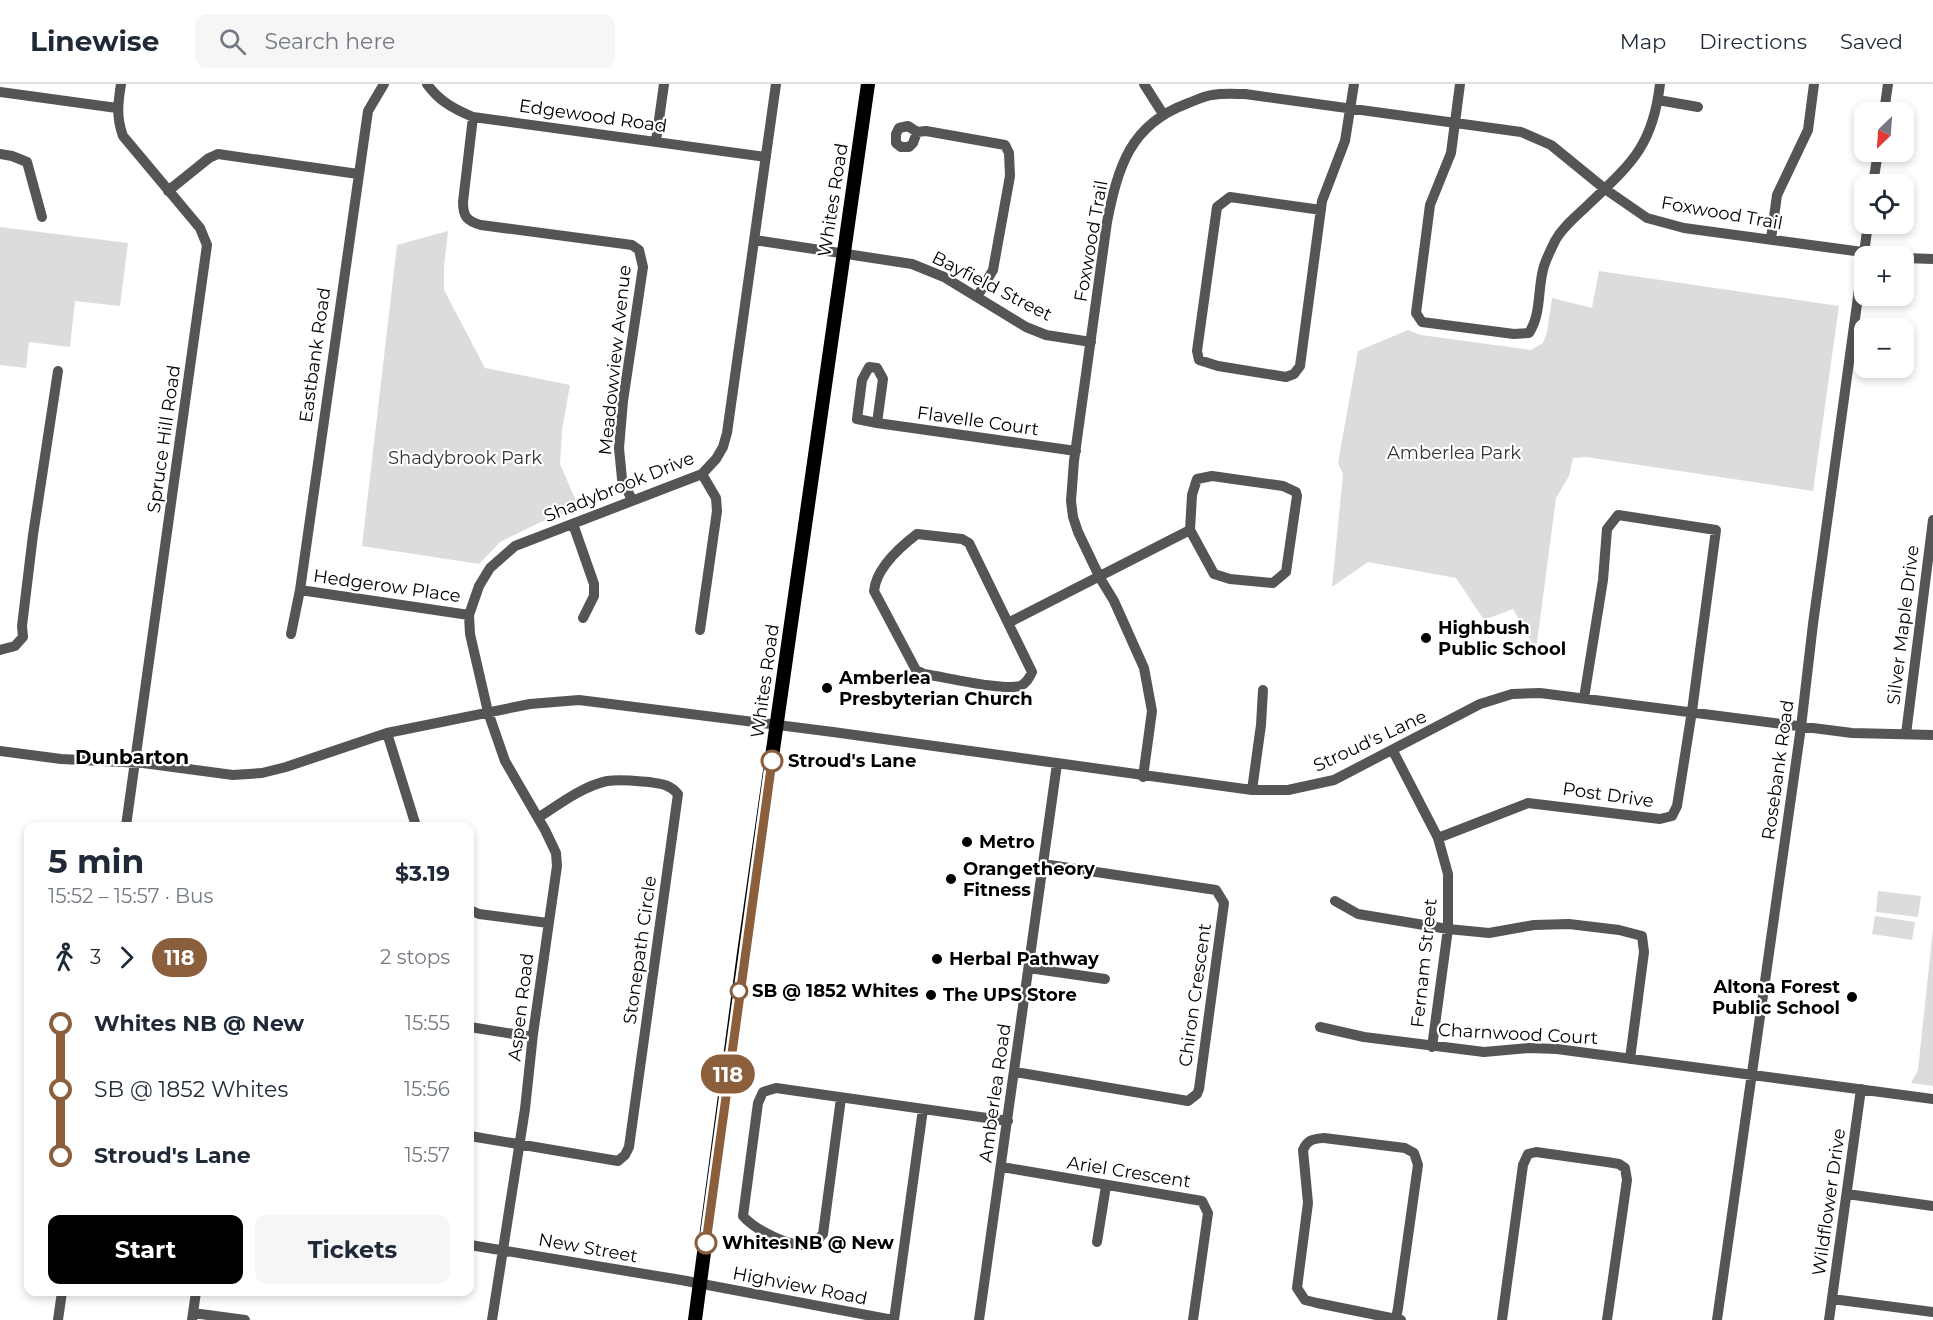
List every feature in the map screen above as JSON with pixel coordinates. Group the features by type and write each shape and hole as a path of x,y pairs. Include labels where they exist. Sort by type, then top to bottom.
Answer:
{"main road":[{"name":"Whites Road","path":"694,1320 868,84"}],"street":[{"name":"Spruce Hill Road","path":"121,84 117,108 118,122 123,136 200,228 207,245 127,822"},
{"name":"Eastbank Road","path":"291,634 300,590 368,111 384,84"},
{"name":"Edgewood Road","path":"427,84 434,94 446,104 473,117 766,157"},
{"path":"656,141 664,84"},
{"name":"Shadybrook Drive","path":"488,712 470,634 469,615 479,586 490,568 515,546 702,474 716,459 723,447 727,433 776,84"},
{"path":"1144,84 1163,114"},
{"path":"1320,210 1230,197 1217,207 1197,351 1198,360 1218,366 1286,377 1294,374 1300,366 1320,210 1345,141 1354,84"},
{"path":"1460,84 1451,153 1430,205 1416,313 1422,322 1514,334 1530,333 1536,322 1544,268 1557,237 1632,163 1642,148 1652,126 1660,84"},
{"path":"1771,239 1777,195 1808,130 1814,84"},
{"path":"1885,102 1888,84"},
{"name":"Foxwood Trail","path":"1143,777 1152,711 1144,668 1073,517 1071,501 1107,222 1115,184 1126,157 1142,131 1163,114 1210,95 1246,89 1351,109 1521,132 1551,145 1605,189 1647,218 1684,228 1854,251"},
{"path":"0,92 117,108"},
{"path":"1658,100 1698,107"},
{"name":"Meadowview Avenue","path":"473,117 463,202 463,213 469,221 481,225 633,245 639,250 643,267 623,401 619,448 622,479 632,500"},
{"path":"917,132 926,131 1005,145 1009,153 1010,176 993,270 977,297"},
{"path":"0,154 27,162 42,217"},
{"path":"168,191 209,158 218,154 358,174"},
{"name":"Bayfield Street","path":"755,240 912,264 944,277 1026,327 1046,335 1091,342"},
{"path":"1914,258 1933,259"},
{"name":"Rosebank Road","path":"1717,1320 1801,727 1857,306"},
{"name":"Flavelle Court","path":"877,423 882,379 876,368 869,367 862,380 857,419 877,423 1076,451"},
{"path":"0,650 15,646 22,637 33,535 58,371"},
{"path":"700,630 717,511 716,498 702,474"},
{"path":"1221,477 1283,486 1296,492 1286,572 1273,583 1230,579 1214,574 1190,530 1191,495 1197,479 1221,477"},
{"path":"1584,699 1604,580 1607,529 1618,515 1716,530 1692,711"},
{"name":"Silver Maple Drive","path":"1905,734 1933,520"},
{"path":"573,524 594,584 594,596 583,618"},
{"path":"1008,622 1100,578 1190,530"},
{"path":"917,534 962,539 969,543 1008,622 1032,672 1026,682 1018,686 1003,687 924,675 916,670 874,591 875,583 878,575 907,541 917,534"},
{"name":"Hedgerow Place","path":"300,590 469,615"},
{"path":"1252,790 1261,725 1263,690"},
{"name":"Stroud's Lane","path":"0,751 233,775 262,773 387,733 530,704 579,700 1143,777 1252,790 1288,790 1334,780 1480,704 1512,694 1540,693 1852,733 1933,735"},
{"name":"Post Drive","path":"1438,838 1528,803 1655,819 1672,816 1677,807 1692,711"},
{"name":"Aspen Road","path":"488,712 505,761 556,854 520,1144 492,1320"},
{"path":"387,733 415,822"},
{"name":"Fernam Street","path":"1393,751 1438,838 1448,874 1448,929 1432,1047"},
{"name":"Amberlea Road","path":"979,1320 1057,764"},
{"name":"Stonepath Circle","path":"520,1144 618,1161 629,1147 678,794 670,786 663,784 636,780 609,781 596,785 538,818"},
{"name":"Chiron Crescent","path":"1015,1072 1188,1101 1197,1094 1199,1089 1224,903 1216,890 1043,864"},
{"path":"1335,901 1358,914 1448,929 1489,933 1534,925 1569,924 1619,930 1642,936 1644,952 1630,1059"},
{"path":"474,912 548,923"},
{"path":"1029,968 1104,979"},
{"name":"Charnwood Court","path":"1320,1027 1364,1037 1432,1047 1484,1052 1528,1048 1557,1049 1933,1099"},
{"path":"474,1028 532,1037"},
{"path":"841,1098 823,1234 815,1243 803,1246 770,1235 751,1225 743,1216 758,1102 763,1092 776,1088 1008,1121"},
{"name":"Wildflower Drive","path":"1829,1320 1861,1089"},
{"path":"894,1320 923,1109"},
{"path":"474,1137 520,1144"},
{"path":"1396,1320 1418,1165 1414,1153 1405,1148 1313,1138 1307,1142 1304,1150 1308,1203 1297,1288 1305,1300 1396,1320 1401,1320"},
{"path":"1502,1320 1523,1166 1528,1154 1536,1152 1619,1164 1625,1168 1627,1180 1607,1320"},
{"name":"Ariel Crescent","path":"1002,1167 1202,1201 1208,1214 1193,1320"},
{"path":"1098,1242 1106,1186"},
{"path":"1846,1194 1933,1206"},
{"name":"New Street","path":"474,1246 700,1284"},
{"name":"Highview Road","path":"700,1284 894,1320"},
{"path":"58,1320 61,1296"},
{"path":"195,1296 192,1316 245,1320"},
{"path":"1832,1299 1933,1312"}],"green space":[{"path":"0,227 128,243 120,306 75,301 70,347 29,342 26,368 0,365"},
{"name":"Shadybrook Park","path":"448,231 444,290 485,368 570,385 562,430 560,464 579,508 543,521 500,542 479,564 362,546 397,245"},
{"name":"Amberlea Park","path":"1599,271 1839,306 1813,491 1586,457 1573,458 1569,476 1556,498 1536,650 1513,609 1484,620 1456,578 1368,562 1332,587 1343,474 1338,463 1358,351 1408,330 1421,335 1531,350 1543,343 1552,298 1592,308"},
{"path":"1878,891 1921,896 1918,917 1876,912"},
{"path":"1875,916 1915,922 1912,940 1872,934"},
{"path":"1933,929 1933,1086 1911,1083 1918,1070"}],"bus line":[{"name":"118","path":"706,1243 772,761"}],"place":[{"name":"Highbush Public School","path":"1426,638"},
{"name":"Amberlea Presbyterian Church","path":"827,688"},
{"name":"Stroud's Lane","path":"772,761"},
{"name":"Metro","path":"967,842"},
{"name":"Orangetheory Fitness","path":"951,879"},
{"name":"Herbal Pathway","path":"937,959"},
{"name":"SB @ 1852 Whites","path":"739,991"},
{"name":"The UPS Store","path":"931,995"},
{"name":"Altona Forest Public School","path":"1852,997"},
{"name":"Whites NB @ New","path":"706,1243"}],"district":[{"name":"Dunbarton","path":"132,757"}]}
